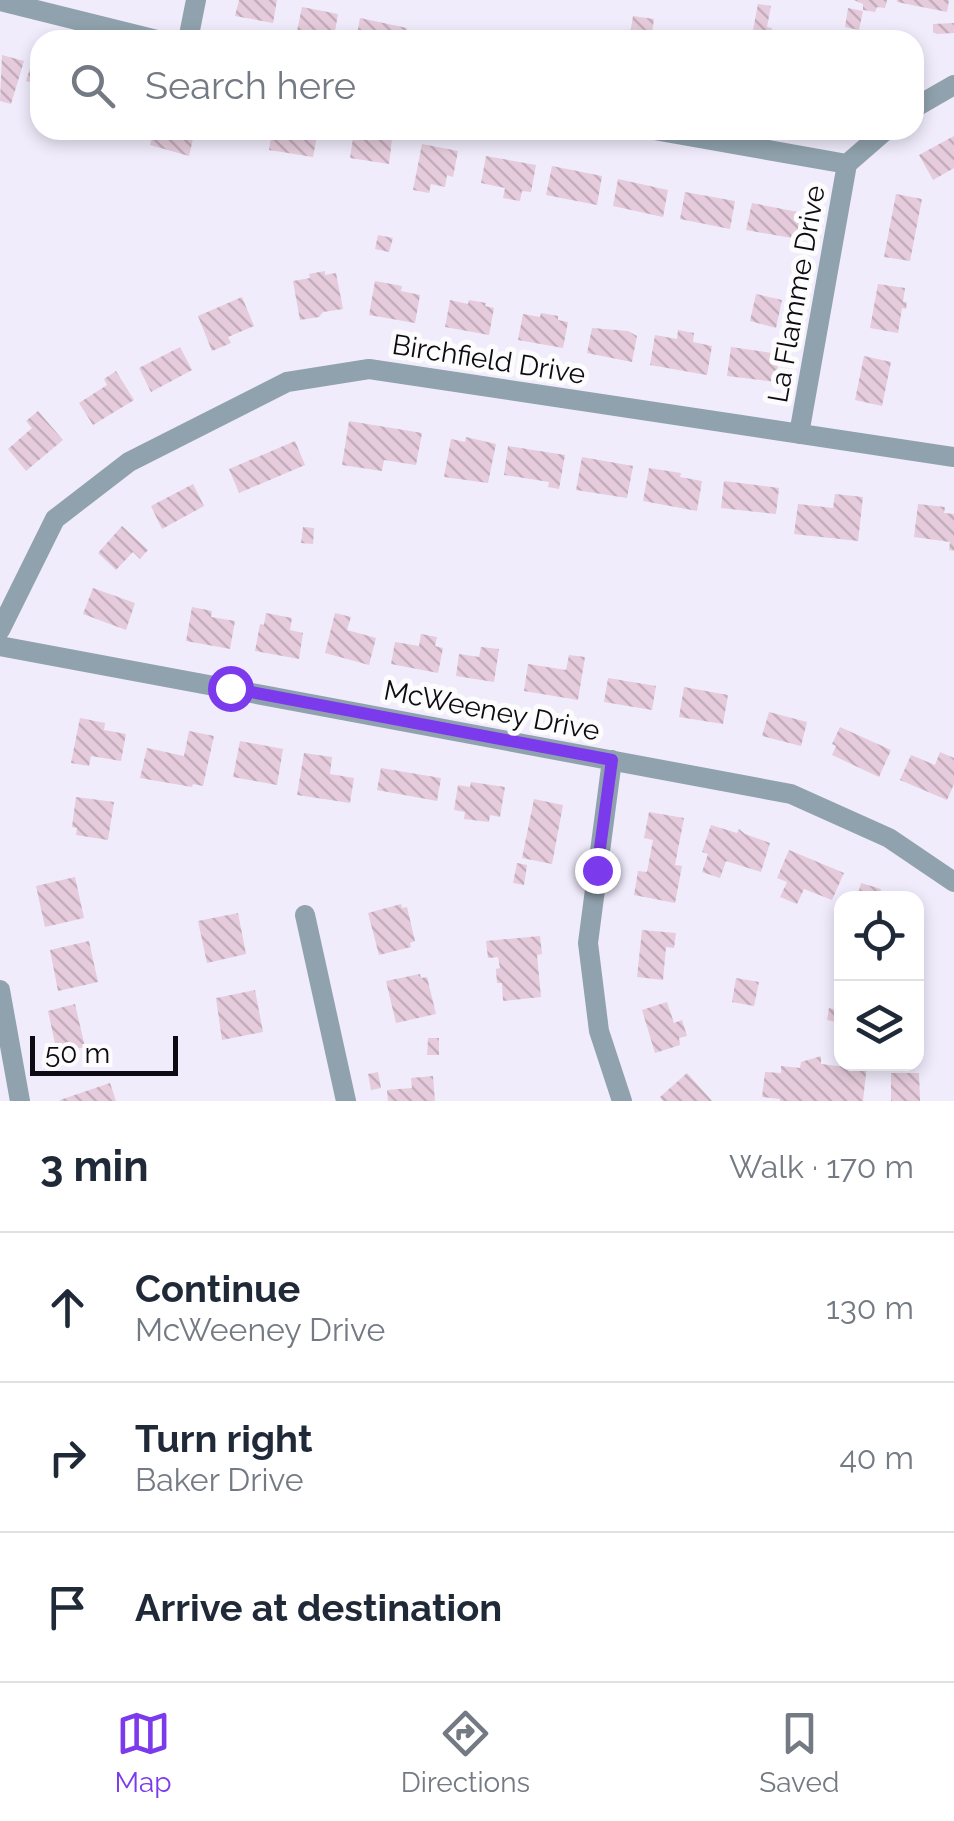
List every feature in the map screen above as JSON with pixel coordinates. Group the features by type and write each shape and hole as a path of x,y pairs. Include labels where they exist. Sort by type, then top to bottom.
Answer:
{"street":[{"path":"190,30 196,0"},
{"path":"0,1 117,30"},
{"path":"924,102 954,86"},
{"path":"711,140 847,164 875,140"},
{"name":"La Flamme Drive","path":"799,434 847,164"},
{"name":"Birchfield Drive","path":"0,630 55,519 129,462 287,382 368,369 954,457"},
{"name":"McWeeney Drive","path":"0,646 791,794 889,838 954,882"},
{"path":"612,760 588,944 599,1031 622,1101"},
{"path":"305,915 346,1101"},
{"path":"0,990 20,1101"}],"building":[{"path":"239,0 277,0 273,23 235,16"},
{"path":"854,0 887,0 885,8 877,7 875,12 863,10 863,4"},
{"path":"897,0 949,0 947,12"},
{"path":"758,4 771,6 767,27 772,30 753,30"},
{"path":"302,7 338,14 335,30 297,30"},
{"path":"848,8 863,11 859,30 845,27"},
{"path":"633,16 654,19 652,30 631,30"},
{"path":"360,18 407,28 406,30 358,30"},
{"path":"954,23 954,33 933,32 933,24"},
{"path":"2,55 24,61 11,104 0,101"},
{"path":"954,136 954,168 933,180 919,155"},
{"path":"151,140 193,140 189,156 150,145"},
{"path":"270,140 316,140 313,157 269,150"},
{"path":"353,140 392,140 389,164 350,158"},
{"path":"422,144 458,151 453,177 447,175 445,187 431,184 429,193 413,190"},
{"path":"486,156 536,165 531,192 522,191 520,201 503,198 505,188 481,183"},
{"path":"552,166 602,176 597,205 546,195"},
{"path":"618,179 668,190 663,217 613,206"},
{"path":"685,192 735,201 730,229 680,219"},
{"path":"896,194 922,199 910,261 884,257"},
{"path":"752,203 808,214 803,240 746,230"},
{"path":"378,235 393,238 389,252 375,249"},
{"path":"325,271 325,275 336,273 343,309 300,320 293,281"},
{"path":"375,281 402,286 401,291 420,295 415,323 369,315"},
{"path":"878,284 905,288 906,309 902,308 898,333 870,328"},
{"path":"756,294 782,300 776,328 750,321"},
{"path":"242,297 254,326 228,337 231,343 212,351 198,316"},
{"path":"450,300 486,303 485,306 494,308 489,335 445,327"},
{"path":"541,313 568,322 563,348 518,340 523,314 540,317"},
{"path":"592,328 628,331 637,336 632,362 587,353"},
{"path":"678,330 694,333 693,342 712,346 707,375 650,365 655,335 677,339"},
{"path":"180,347 192,370 151,392 139,368"},
{"path":"731,347 779,354 776,382 727,376"},
{"path":"864,356 891,362 882,406 855,400"},
{"path":"116,371 134,400 93,425 79,403 107,385 104,379"},
{"path":"38,411 63,440 26,471 8,449 32,428 26,421"},
{"path":"349,421 422,433 416,465 384,460 382,471 342,465"},
{"path":"466,437 496,444 488,483 444,477 451,439 465,442"},
{"path":"295,441 305,465 239,493 229,469"},
{"path":"508,446 565,455 559,489 548,487 549,482 504,475"},
{"path":"582,457 633,466 627,498 576,490"},
{"path":"649,468 702,481 697,511 643,501"},
{"path":"724,481 779,488 776,514 721,508"},
{"path":"193,484 204,506 162,529 151,506"},
{"path":"835,494 863,497 858,541 794,534 798,504 833,508"},
{"path":"918,504 945,507 944,513 954,514 954,551 949,550 950,542 914,537"},
{"path":"122,526 148,550 140,559 133,552 116,570 98,553"},
{"path":"303,527 314,528 313,544 301,543"},
{"path":"93,588 135,603 126,630 83,614"},
{"path":"192,607 212,611 211,617 235,621 230,649 186,641"},
{"path":"266,613 292,618 290,630 303,633 299,659 255,651"},
{"path":"335,613 351,617 347,630 376,638 369,665 325,653"},
{"path":"421,634 437,637 435,646 443,648 438,673 391,664 395,642 419,646"},
{"path":"481,647 499,649 494,682 456,676 459,654 479,657"},
{"path":"569,655 585,657 578,700 524,691 528,664 566,670"},
{"path":"608,678 656,686 652,710 604,702"},
{"path":"684,687 728,695 723,724 679,717"},
{"path":"769,712 807,722 801,746 762,736"},
{"path":"80,718 105,723 104,730 126,734 121,761 91,756 89,766 71,763"},
{"path":"840,727 891,750 879,777 832,755 836,746 832,744"},
{"path":"189,731 214,736 203,786 140,778 147,748 184,756"},
{"path":"240,741 283,749 277,785 233,777"},
{"path":"940,752 954,758 954,784 947,800 900,780 911,755 935,765"},
{"path":"304,753 332,757 330,774 354,778 350,803 297,795"},
{"path":"381,768 441,778 437,801 377,790"},
{"path":"471,782 505,787 500,817 490,815 489,822 464,819 465,812 454,810 458,785 470,787"},
{"path":"76,797 114,802 108,840 76,835 77,828 72,827"},
{"path":"534,799 563,805 552,864 522,858"},
{"path":"649,812 684,818 675,865 682,866 675,903 634,895 638,871 647,872 653,840 644,838"},
{"path":"711,825 737,833 739,829 770,843 761,872 726,861 720,878 702,872 708,854 702,852"},
{"path":"789,850 844,873 832,900 804,889 797,904 780,897 787,882 777,878"},
{"path":"517,863 527,865 524,885 513,883"},
{"path":"75,877 84,918 45,927 36,886"},
{"path":"861,883 881,889 881,891 859,891"},
{"path":"401,904 402,908 407,907 415,941 410,943 411,947 379,955 368,913"},
{"path":"238,913 246,954 207,963 198,921"},
{"path":"642,930 676,933 674,948 666,947 663,980 637,977"},
{"path":"540,936 542,954 537,955 541,997 503,1001 502,983 497,983 498,957 488,958 486,941"},
{"path":"89,941 98,982 58,991 50,950"},
{"path":"420,974 421,978 427,977 436,1014 396,1023 386,981"},
{"path":"736,978 759,982 754,1006 732,1002"},
{"path":"255,990 263,1032 222,1040 216,998"},
{"path":"667,1002 674,1023 682,1020 687,1036 679,1038 680,1045 655,1053 642,1010"},
{"path":"75,1004 85,1047 57,1053 48,1011"},
{"path":"829,1008 834,1009 834,1022 827,1020"},
{"path":"428,1038 439,1038 439,1055 427,1055"},
{"path":"821,1056 821,1064 834,1066 834,1071 866,1071 863,1101 780,1101 762,1097 765,1072 781,1073 781,1066 800,1068 801,1062"},
{"path":"378,1072 381,1088 371,1090 368,1074"},
{"path":"687,1073 712,1101 663,1101 660,1097"},
{"path":"891,1073 919,1073 920,1101 891,1101"},
{"path":"433,1076 435,1101 388,1101 387,1090 412,1088 411,1078"},
{"path":"110,1083 116,1101 60,1101 60,1100"}],"route":[{"path":"230,688 612,760 597,870"}]}
